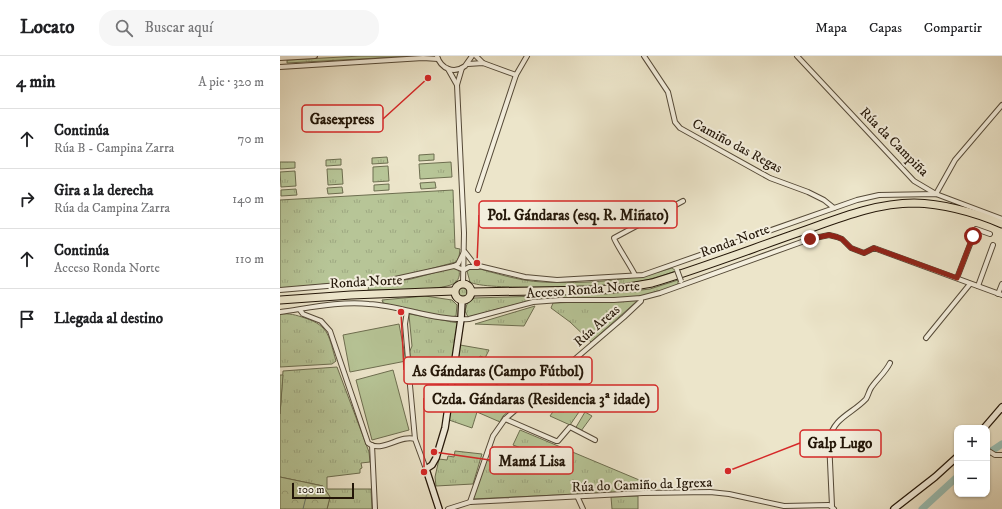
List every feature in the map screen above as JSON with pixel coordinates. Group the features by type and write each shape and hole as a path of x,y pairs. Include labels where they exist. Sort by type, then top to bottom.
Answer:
{"highway":[{"name":"Ronda Norte","path":"471,292 594,290 623,288 652,283 844,216 892,204 914,203 942,205 965,210 1002,224"},
{"path":"463,284 468,285 471,292 469,297 462,300 456,296 454,291 456,286 463,284"},
{"name":"Ronda Norte","path":"280,300 351,295 454,291"}],"main road":[{"path":"439,509 426,469 434,463 440,449 445,428 461,319 462,300"},
{"path":"987,425 1002,407"},
{"path":"894,509 935,477 954,460"}],"street":[{"path":"280,58 315,56"},
{"path":"448,69 462,68 468,64 472,56"},
{"path":"476,56 483,63"},
{"path":"478,190 516,75 527,56"},
{"name":"Camiño das Regas","path":"644,56 668,92 676,122 680,128 770,178 808,192 824,200 834,208"},
{"name":"Rúa da Campiña","path":"797,56 914,181 936,194 955,160 1002,105"},
{"path":"280,67 438,58 444,67 448,69 457,85"},
{"path":"468,64 483,63 516,75"},
{"path":"462,68 457,85 465,252 463,284"},
{"path":"465,252 475,265 541,279 579,279 635,276 675,265 857,200 879,195 918,193 936,194 1002,219"},
{"path":"635,276 627,258 614,241 614,238 683,201"},
{"path":"990,234 976,230 957,278 1000,295 1002,284"},
{"name":"Acceso Ronda Norte","path":"280,312 355,303 380,305 441,318 461,319 475,317 533,302 641,298 683,286 810,239 829,235 842,239 851,248 864,253 874,248 957,278"},
{"path":"978,286 993,245"},
{"path":"280,290 386,281 454,266 458,264 465,252"},
{"path":"675,265 683,286"},
{"path":"454,266 464,270 472,267 482,267"},
{"path":"926,338 970,284"},
{"name":"Rúa Areas","path":"470,502 493,436 505,419 624,317 641,300 641,298"},
{"path":"300,310 303,314 321,321 330,331 366,439 372,446 375,509"},
{"path":"407,311 405,324 415,440 426,469"},
{"path":"503,385 514,361"},
{"path":"455,362 529,397"},
{"path":"833,507 829,440 831,431 838,421 866,399 872,387 886,372 890,363"},
{"path":"505,419 556,441 558,441 570,427 595,440"},
{"path":"372,446 380,446 410,438 415,440"},
{"path":"990,452 993,454 1002,455"},
{"name":"Rúa do Camiño da Igrexa","path":"448,509 470,502 578,498 643,493 710,492 729,494 784,506 833,507"},
{"path":"578,498 583,509"}],"green space":[{"path":"361,56 414,56 287,63 287,60"},
{"path":"434,154 434,160 419,161 419,155"},
{"path":"387,157 388,163 372,164 372,158"},
{"path":"341,159 341,165 326,166 326,160"},
{"path":"280,162 295,162 295,168 280,169"},
{"path":"451,162 452,177 420,179 419,164"},
{"path":"388,166 389,181 373,182 373,167"},
{"path":"327,169 342,169 343,184 328,185"},
{"path":"295,171 296,186 281,187 280,172"},
{"path":"435,182 436,188 421,189 420,183"},
{"path":"389,184 389,190 374,191 374,185"},
{"path":"342,187 343,193 328,194 327,188"},
{"path":"296,189 297,195 281,196 281,190"},
{"path":"453,190 455,248 460,249 459,257 456,262 396,278 280,288 280,200"},
{"path":"473,267 525,280 558,283 624,279 672,268 676,271 636,282 610,285 518,287 480,285 470,282 467,271"},
{"path":"452,268 458,268 459,277 455,283 446,286 412,290 368,290 369,285 411,279"},
{"path":"678,280 678,284 666,291 650,295 533,301 468,317 465,311 467,304 474,298 607,294 650,289"},
{"path":"461,287 465,287 467,288 467,296 461,297 458,294 458,290"},
{"path":"425,296 452,300 457,305 456,316 450,317 420,312 383,303 382,300"},
{"path":"637,301 591,342 570,322 551,308 553,303"},
{"path":"535,306 524,326 475,324"},
{"path":"280,314 299,316 313,321 324,329 330,339 336,361 332,364 280,367"},
{"path":"410,314 458,323 449,386 412,380 409,353 412,346"},
{"path":"399,324 406,361 350,372 343,335"},
{"path":"460,345 489,350 485,358 480,356 475,369 458,361"},
{"path":"456,366 460,366 472,373 466,388 501,404 508,389 524,397 503,416 500,422 477,412 472,428 449,420"},
{"path":"337,367 369,452 370,462 361,463 362,468 360,469 360,473 327,477 327,489 371,489 372,509 327,509 330,497 323,486 280,477 280,414 283,371"},
{"path":"393,370 409,430 372,440 356,380"},
{"path":"280,375 283,375 280,414"},
{"path":"546,387 581,409 570,425 550,416 557,406 540,392"},
{"path":"585,412 592,416 581,431 575,429"},
{"path":"520,430 644,482 641,491 473,499 486,460 510,468 512,463 519,466 526,450 513,445"},
{"path":"455,451 482,454 473,484 436,486 435,477 439,459 447,460 448,456 454,457"},
{"path":"280,477 323,486 330,497 327,509 280,509"},
{"path":"638,496 638,509 612,509 611,497"}],"waterway":[{"path":"990,452 1002,444"},
{"path":"922,509 954,480"},
{"path":"303,509 308,489"}],"place":[{"name":"Gasexpress","path":"428,78"},
{"name":"Pol. Gándaras (esq. R. Miñato)","path":"477,263"},
{"name":"As Gándaras (Campo Fútbol)","path":"401,312"},
{"name":"Mamá Lisa","path":"434,452"},
{"name":"Galp Lugo","path":"728,471"},
{"name":"Czda. Gándaras (Residencia 3ª idade)","path":"424,472"}],"route":[{"path":"810,239 829,235 837,237 842,239 851,248 864,253 874,248 957,278 973,236"}]}
